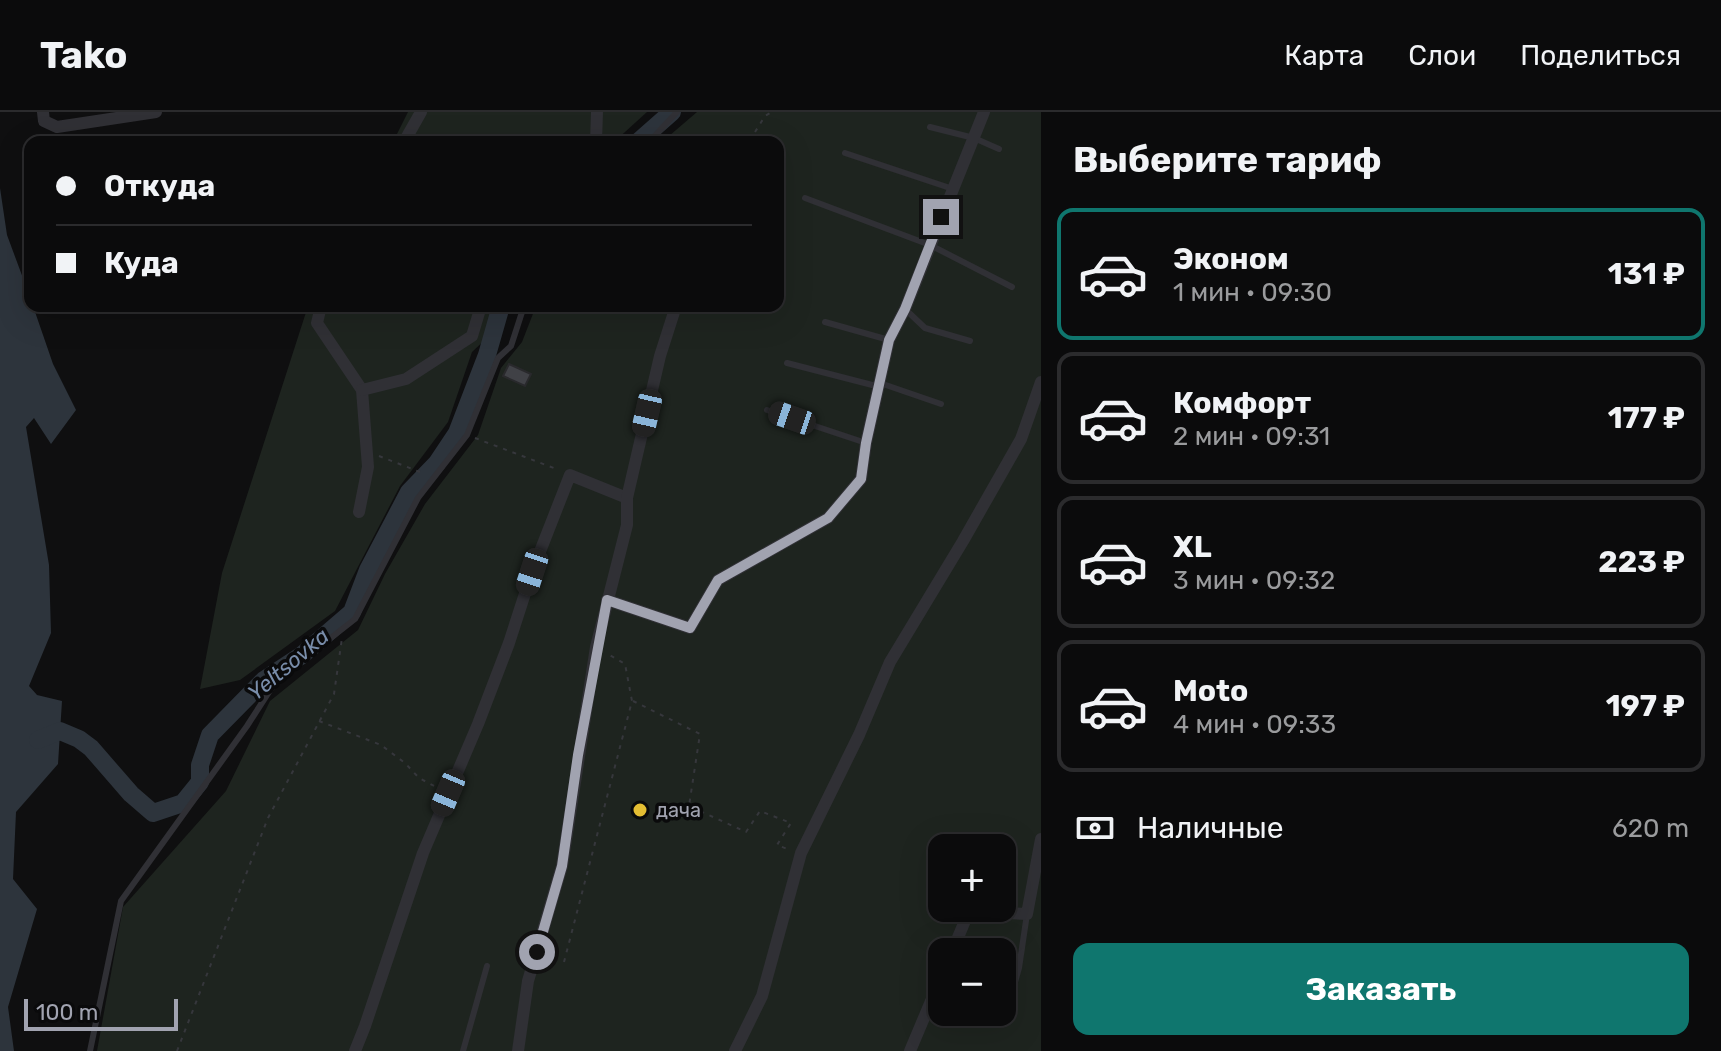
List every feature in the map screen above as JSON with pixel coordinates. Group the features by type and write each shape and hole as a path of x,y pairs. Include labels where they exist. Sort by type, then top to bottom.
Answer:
{"street":[{"path":"43,112 44,121 57,127 156,112"},
{"path":"407,136 421,112"},
{"path":"596,136 597,112"},
{"path":"607,600 690,628 718,580 828,518 861,479 889,340 905,309 984,112"},
{"path":"320,312 317,323 362,390 368,467 359,512"},
{"path":"362,390 406,379 472,336 479,312"},
{"path":"518,1051 528,981 562,866 596,647 627,525 627,498 660,356 674,312"},
{"path":"735,1051 762,996 801,853 859,735 890,662 1021,439 1041,382"},
{"path":"355,1051 423,853 478,724 570,475 627,498"},
{"path":"1027,914 1041,839"},
{"path":"958,938 969,911 1041,915"},
{"path":"910,1051 928,1008"}],"lane":[{"path":"655,136 677,112"},
{"path":"930,127 974,138 999,149"},
{"path":"845,153 953,189"},
{"path":"805,198 930,245 1012,287"},
{"path":"905,309 925,328 970,341"},
{"path":"90,1051 121,901 276,681 355,619 418,498 467,435 498,358 511,346 522,312"},
{"path":"825,322 889,340"},
{"path":"787,363 880,385 941,404"},
{"path":"767,410 866,443"},
{"path":"1016,978 1027,914"},
{"path":"463,1051 487,966"}],"path":[{"path":"752,136 765,116 772,112"},
{"path":"467,435 570,475"},
{"path":"367,451 433,477"},
{"path":"177,1051 268,818 334,694 344,628"},
{"path":"564,962 632,701 625,664 596,647"},
{"path":"632,701 700,734 689,806 746,832 760,811 791,823 777,845 801,853"},
{"path":"319,721 381,745 419,778 448,793"}],"shaded area":[{"path":"408,112 647,112 621,136 396,136"},
{"path":"697,112 1041,112 1041,1051 97,1051 123,907 226,791 270,701 358,630 385,574 425,504 478,435 501,368 522,342 534,312 784,312 784,136 669,136"},
{"path":"0,188 7,235 24,281 24,312 35,312 53,364 76,410 51,444 34,418 26,427 49,565 51,633 29,686 37,695 62,701 58,764 16,812 13,879 37,909 8,1007 14,1051 0,1051"},
{"path":"306,312 494,312 490,335 472,352 448,422 400,486 335,611 240,680 200,689 222,573"}],"building":[{"path":"509,364 531,374 525,386 503,376"}],"waterway":[{"name":"Yeltsovka","path":"645,136 672,112"},
{"name":"Yeltsovka","path":"38,740 60,731 79,739 153,813 183,803 200,782 200,765 210,735 264,680 302,655 352,612 368,570 409,492 437,463 457,433 487,355 499,312"}],"place":[{"name":"дача","path":"640,810"}],"route":[{"path":"537,952 562,866 596,647 607,600 690,628 718,580 828,518 861,479 889,340 905,309 941,217"}]}
